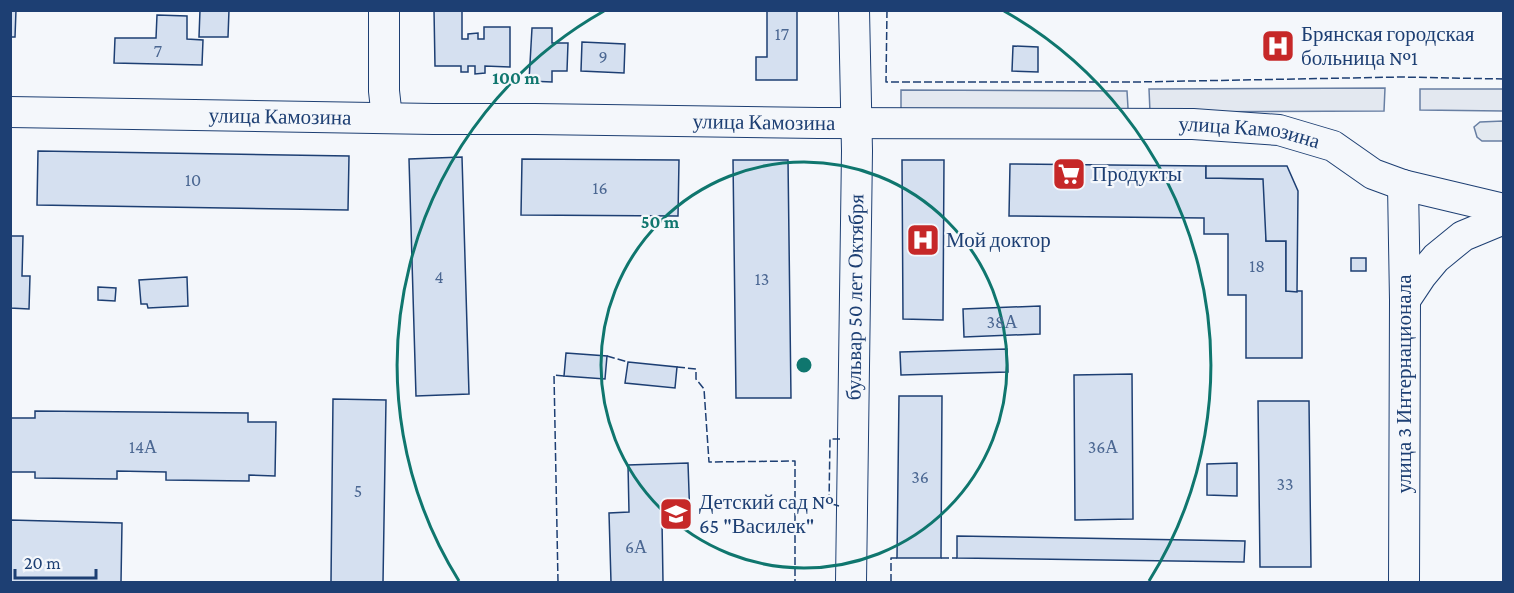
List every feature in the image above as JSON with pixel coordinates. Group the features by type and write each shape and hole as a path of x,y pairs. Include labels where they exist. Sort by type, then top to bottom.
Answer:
{"street":[{"path":"384,10 384,91 387,118"},
{"name":"бульвар 50 лет Октября","path":"851,582 857,151 854,10"},
{"name":"улица Камозина","path":"10,112 856,123 1192,124 1279,130 1333,146 1373,174 1403,185 1503,209"},
{"name":"улица 3 Интернационала","path":"1403,185 1404,582"},
{"path":"1405,300 1436,258 1463,236 1503,219"}],"shaded area":[{"path":"1385,88 1384,111 1150,112 1149,89"},
{"path":"1420,89 1503,89 1503,111 1420,110"},
{"path":"901,90 1127,91 1129,125 901,123"},
{"path":"1503,121 1503,141 1482,141 1477,137 1474,127 1480,122"}],"building":[{"path":"10,10 16,10 15,37 10,37"},
{"path":"200,10 229,10 228,37 199,37"},
{"path":"434,10 462,10 462,39 468,39 468,34 478,33 478,39 484,39 484,27 510,27 510,67 485,66 485,73 475,74 475,66 468,66 468,72 461,72 461,66 435,66"},
{"path":"767,10 797,10 797,80 756,80 756,57 767,57"},
{"path":"157,15 187,16 187,39 203,40 202,65 114,63 115,38 156,38"},
{"path":"532,28 552,28 552,43 568,43 567,71 552,71 552,82 529,81"},
{"path":"582,42 625,44 624,73 581,71"},
{"path":"1013,46 1038,47 1038,72 1012,71"},
{"path":"38,151 349,156 348,210 37,205"},
{"path":"462,157 469,394 416,396 409,159"},
{"path":"522,159 679,160 678,216 521,215"},
{"path":"733,160 788,160 791,398 736,398"},
{"name":"Мой доктор","path":"902,160 944,160 943,320 903,319"},
{"path":"1010,164 1206,166 1206,178 1267,179 1266,241 1286,241 1286,291 1302,291 1302,358 1246,358 1246,295 1228,295 1228,234 1204,234 1204,218 1009,216"},
{"path":"1206,166 1287,166 1298,191 1297,292 1286,291 1286,241 1266,241 1263,179 1206,178"},
{"path":"10,236 23,236 22,276 30,276 29,309 10,308"},
{"path":"1351,258 1366,258 1366,271 1351,271"},
{"path":"187,277 188,306 148,308 147,304 141,304 139,280"},
{"path":"98,287 116,288 115,301 98,300"},
{"path":"1040,306 1040,334 964,337 963,309"},
{"path":"1007,349 1008,372 901,375 900,352"},
{"path":"566,353 607,356 605,379 564,376"},
{"path":"628,362 677,367 675,388 625,383"},
{"path":"1132,374 1133,519 1075,520 1074,375"},
{"path":"899,396 942,396 941,558 897,558"},
{"path":"333,399 386,400 383,582 331,582"},
{"path":"1258,401 1309,401 1311,567 1260,567"},
{"path":"35,411 248,413 248,422 276,422 275,476 249,475 249,481 166,480 166,472 117,471 117,479 35,478 35,472 10,472 10,418 35,418"},
{"path":"688,463 690,520 662,521 663,582 611,582 609,513 629,512 628,465"},
{"path":"1237,463 1237,496 1207,495 1207,464"},
{"path":"10,520 122,523 121,582 10,582"},
{"path":"957,536 1245,541 1244,562 957,558"}],"fence":[{"path":"887,10 886,82 1137,82 1401,77 1504,79"},
{"path":"607,356 628,362"},
{"path":"677,367 696,369 696,379 704,389 709,462 795,461 795,582"},
{"path":"558,582 554,375 564,376"},
{"path":"839,506 829,503 830,439 840,439"},
{"path":"891,582 891,558 897,558"},
{"path":"941,558 957,558"}],"place":[{"name":"Брянская городская больница №1","path":"1278,46"},
{"name":"Продукты","path":"1069,174"},
{"name":"Мой доктор","path":"923,240"},
{"name":"Детский сад № 65 \"Василек\"","path":"676,514"}]}
